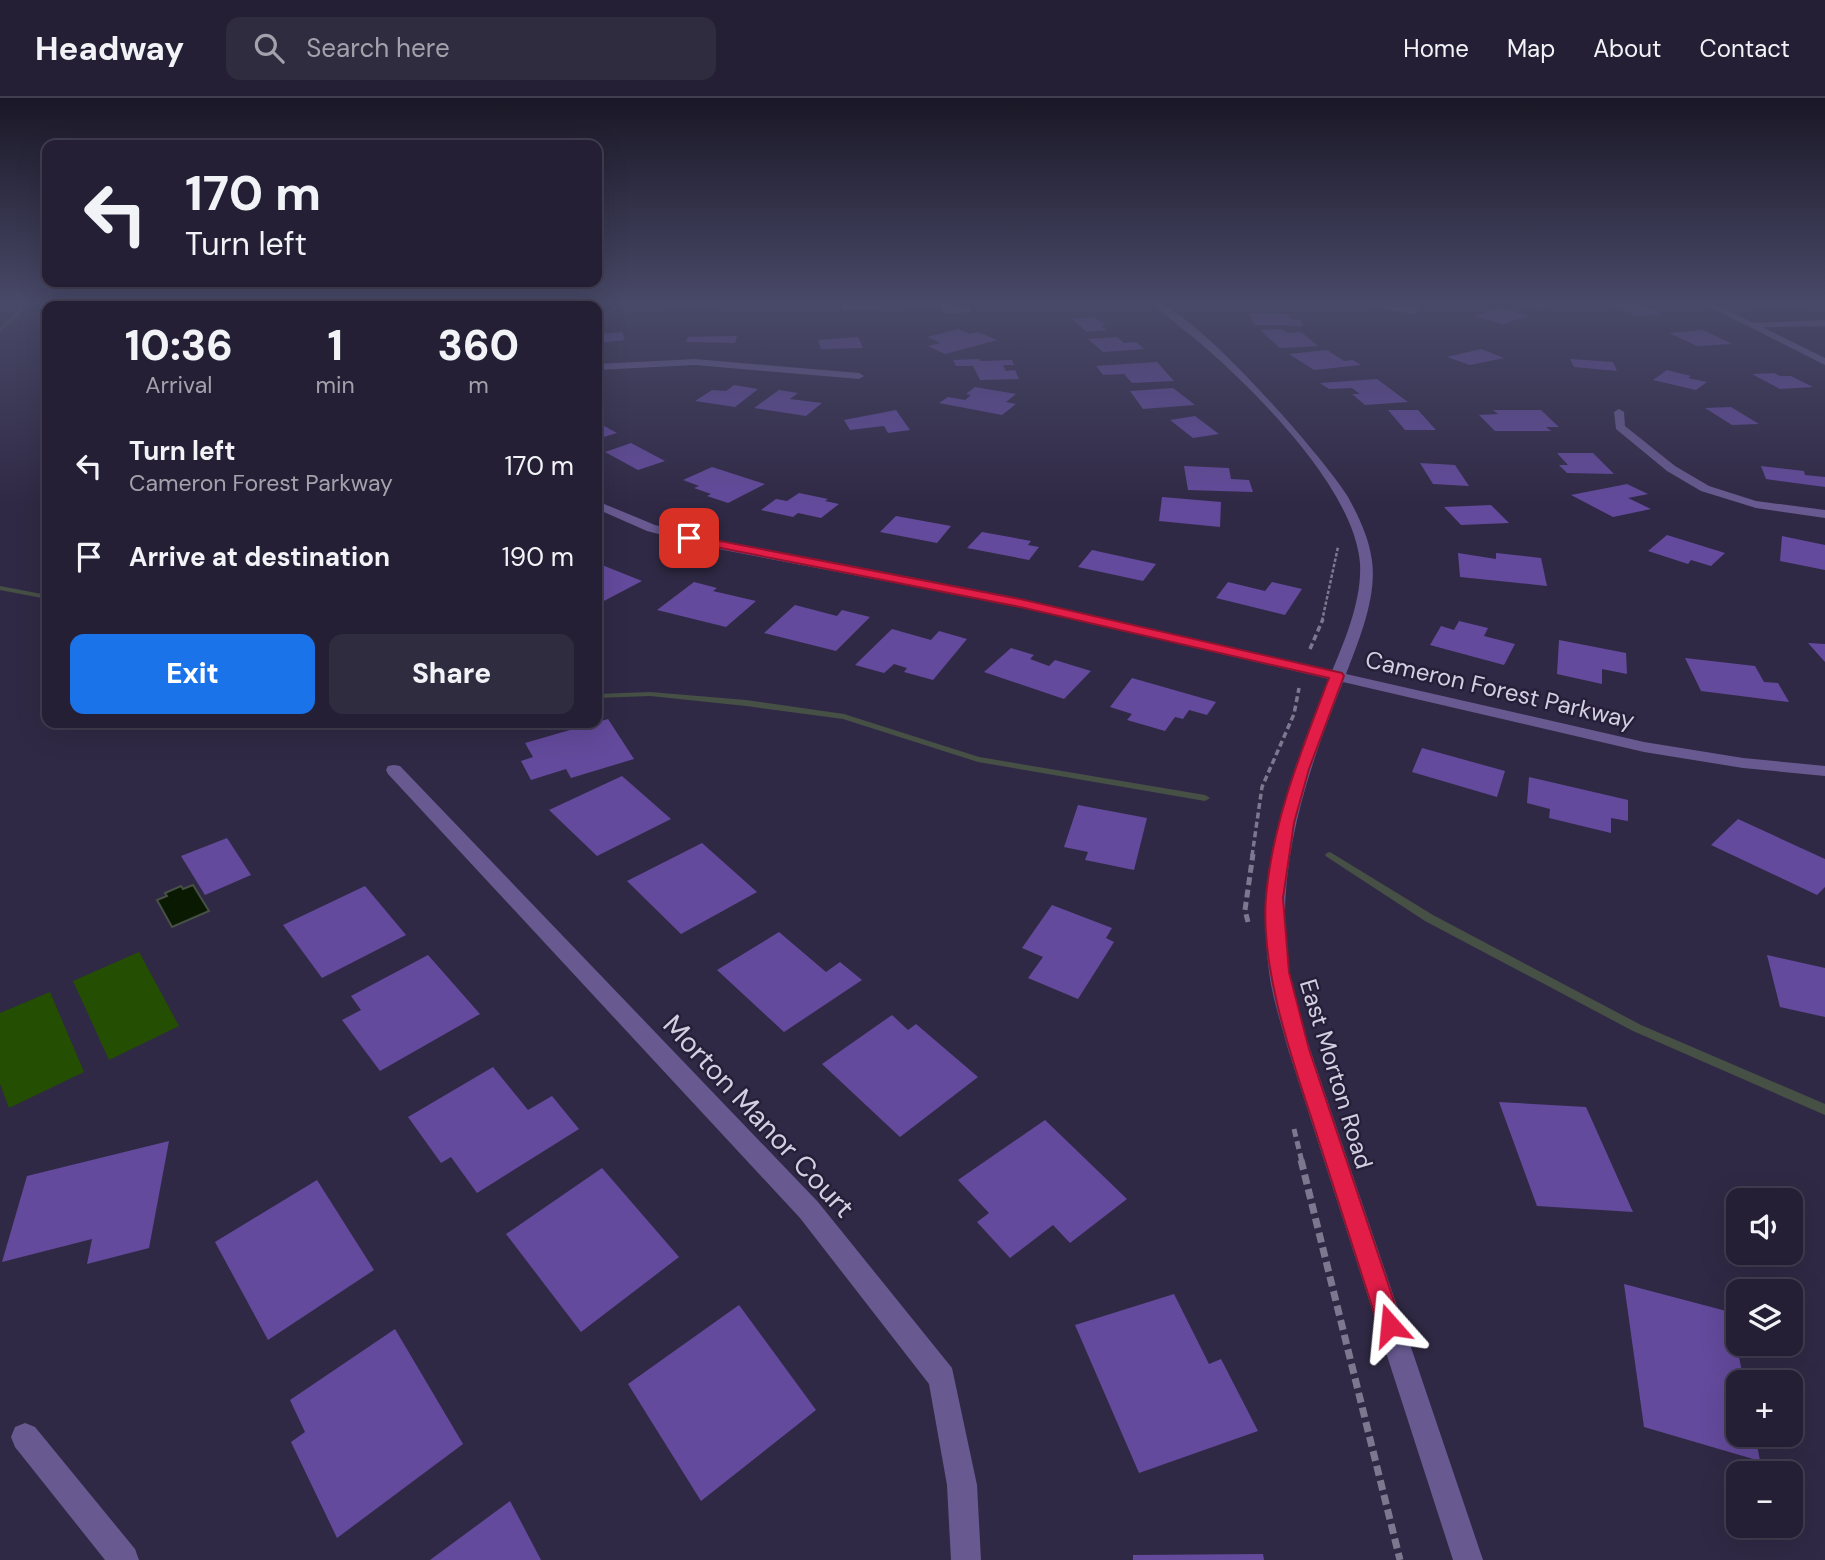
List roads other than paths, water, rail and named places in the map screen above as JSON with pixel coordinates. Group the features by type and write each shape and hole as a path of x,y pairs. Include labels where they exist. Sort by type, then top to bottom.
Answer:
{"street":[{"path":"781,369 859,376"},
{"name":"East Morton Road","path":"1233,369 1256,391 1320,466 1354,516 1367,561 1363,605 1301,769 1286,823 1275,898 1279,972 1299,1049 1468,1560"},
{"path":"1619,412 1620,428 1687,479 1709,490 1758,505 1825,514"},
{"name":"Cameron Forest Parkway","path":"602,507 650,528 708,543 1020,603 1644,747 1743,763 1825,771"},
{"name":"Morton Manor Court","path":"394,770 809,1210 942,1378 962,1485 966,1560"},
{"path":"25,1437 124,1560"}],"waterway":[{"path":"0,588 42,596"},
{"path":"602,696 650,694 746,703 844,717 978,759 1205,798"},
{"path":"1330,855 1429,918 1637,1028 1825,1110"}]}
